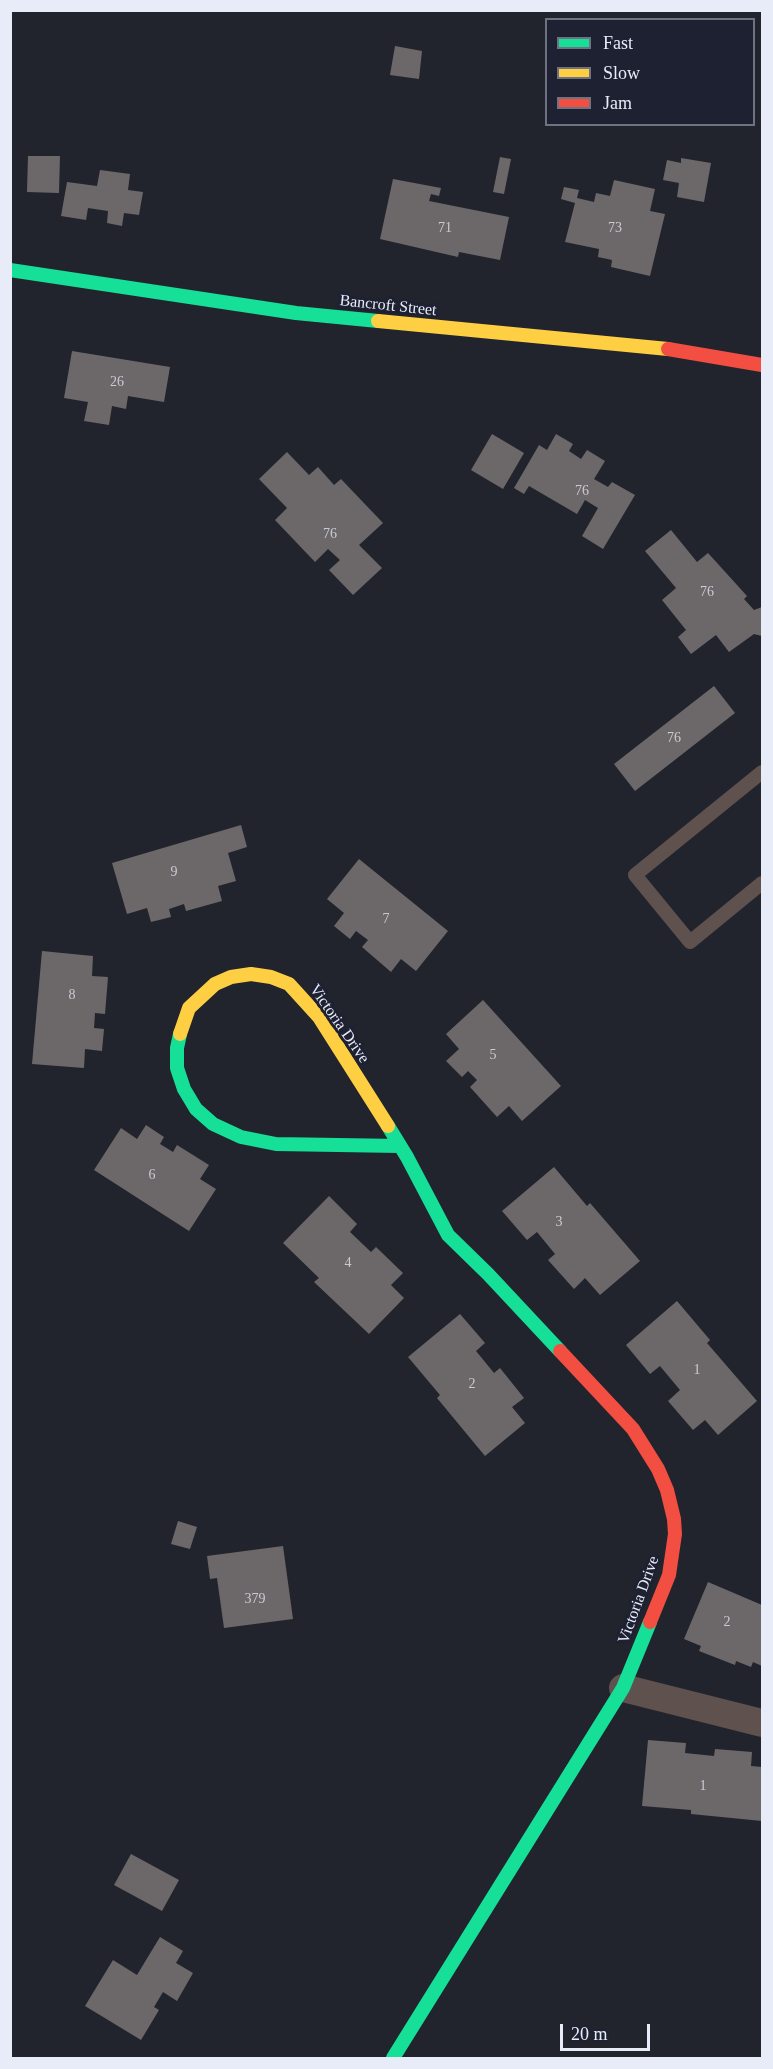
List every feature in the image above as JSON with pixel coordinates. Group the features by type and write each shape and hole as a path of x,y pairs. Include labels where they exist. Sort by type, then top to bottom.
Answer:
{"street":[{"name":"Bancroft Street","path":"10,270 296,313 687,351 762,365"},
{"name":"Victoria Drive","path":"393,2058 623,1688 669,1575 674,1548 674,1519 662,1479 633,1429 488,1274 448,1235 421,1181 400,1146 319,1017 300,993 290,984 271,977 251,974 231,977 215,984 189,1008 181,1027 177,1048 177,1068 184,1089 196,1109 213,1124 241,1137 276,1144 400,1146"},
{"path":"623,1688 762,1723"}],"lane":[{"path":"762,772 636,875 690,942 762,883"}],"building":[{"path":"395,46 422,51 419,79 390,75"},
{"path":"28,156 60,156 59,193 27,192"},
{"path":"500,157 511,159 504,194 493,192"},
{"path":"681,158 711,163 704,202 677,197 679,183 663,180 667,160 681,163"},
{"path":"100,170 130,174 128,190 143,192 139,215 124,213 122,226 107,223 108,211 88,208 86,220 61,216 67,182 97,186"},
{"path":"393,179 441,188 439,196 431,194 429,201 509,217 500,260 459,252 458,257 380,239"},
{"path":"614,180 655,189 650,211 665,214 650,276 611,267 612,260 598,257 599,249 565,242 575,203 561,199 564,187 579,190 577,198 594,202 596,193 610,196"},
{"path":"72,351 170,367 164,402 128,396 126,409 112,406 109,425 84,421 88,402 64,398"},
{"path":"492,434 524,453 503,489 471,470"},
{"path":"556,434 573,444 569,451 581,459 587,450 605,461 594,479 608,487 612,482 635,495 603,549 582,536 598,508 585,500 577,514 529,486 524,494 514,488 539,445 547,450"},
{"path":"287,452 309,475 318,467 334,485 341,479 383,523 359,545 382,568 353,595 329,570 340,560 328,549 315,562 275,520 287,508 259,479"},
{"path":"671,530 697,562 708,553 747,596 744,599 754,610 762,607 762,636 754,634 729,652 716,635 691,654 678,637 686,630 662,600 676,588 645,551"},
{"path":"714,686 735,713 635,791 614,764"},
{"path":"241,825 247,847 228,853 236,881 218,886 222,901 186,911 184,904 169,909 171,917 151,922 147,908 127,914 112,863"},
{"path":"359,859 448,931 416,971 401,959 391,972 362,947 368,940 356,931 350,939 334,926 344,913 327,899"},
{"path":"42,951 93,956 92,976 108,977 105,1014 95,1013 94,1028 104,1029 102,1051 85,1049 84,1068 32,1064"},
{"path":"483,1000 561,1086 522,1121 509,1106 497,1117 470,1087 477,1080 468,1071 462,1077 446,1061 459,1049 446,1034"},
{"path":"146,1125 164,1137 160,1144 173,1152 177,1145 209,1165 200,1179 216,1189 189,1231 94,1170 121,1128 137,1139"},
{"path":"554,1167 587,1206 590,1203 640,1261 600,1295 585,1278 574,1289 548,1260 555,1254 537,1232 527,1240 502,1211"},
{"path":"329,1196 357,1224 350,1232 371,1252 376,1247 403,1273 391,1285 404,1298 369,1334 314,1282 319,1278 283,1243"},
{"path":"677,1301 710,1340 707,1343 757,1401 718,1435 705,1420 693,1430 668,1401 680,1390 660,1366 650,1374 626,1345"},
{"path":"460,1314 485,1343 476,1351 494,1373 500,1368 524,1398 512,1407 525,1423 485,1456 437,1398 440,1395 408,1357"},
{"path":"178,1521 197,1527 190,1549 171,1544"},
{"path":"283,1546 293,1619 224,1628 217,1578 210,1579 207,1556"},
{"path":"708,1582 762,1605 762,1666 753,1662 751,1667 736,1661 735,1665 699,1651 701,1646 684,1639"},
{"path":"648,1740 686,1743 685,1753 714,1756 715,1749 752,1752 751,1766 762,1767 762,1821 691,1814 691,1810 642,1806"},
{"path":"131,1854 179,1880 162,1911 114,1885"},
{"path":"160,1937 183,1951 176,1963 193,1973 177,2001 163,1992 154,2007 159,2010 141,2040 85,2006 113,1960 137,1975"}],"traffic: fast":[{"path":"10,270 296,313 378,321"},
{"path":"180,1034 177,1068 184,1089 196,1109 213,1124 241,1137 276,1144 400,1146"},
{"path":"388,1126 448,1235 560,1351"},
{"path":"393,2058 623,1688 650,1622"}],"traffic: slow":[{"path":"378,321 668,349"},
{"path":"180,1034 189,1008 215,984 231,977 251,974 271,977 289,984 319,1017 388,1126"}],"traffic: jam":[{"path":"668,349 762,365"},
{"path":"560,1351 633,1429 658,1469 667,1490 675,1534 669,1575 650,1622"}]}
